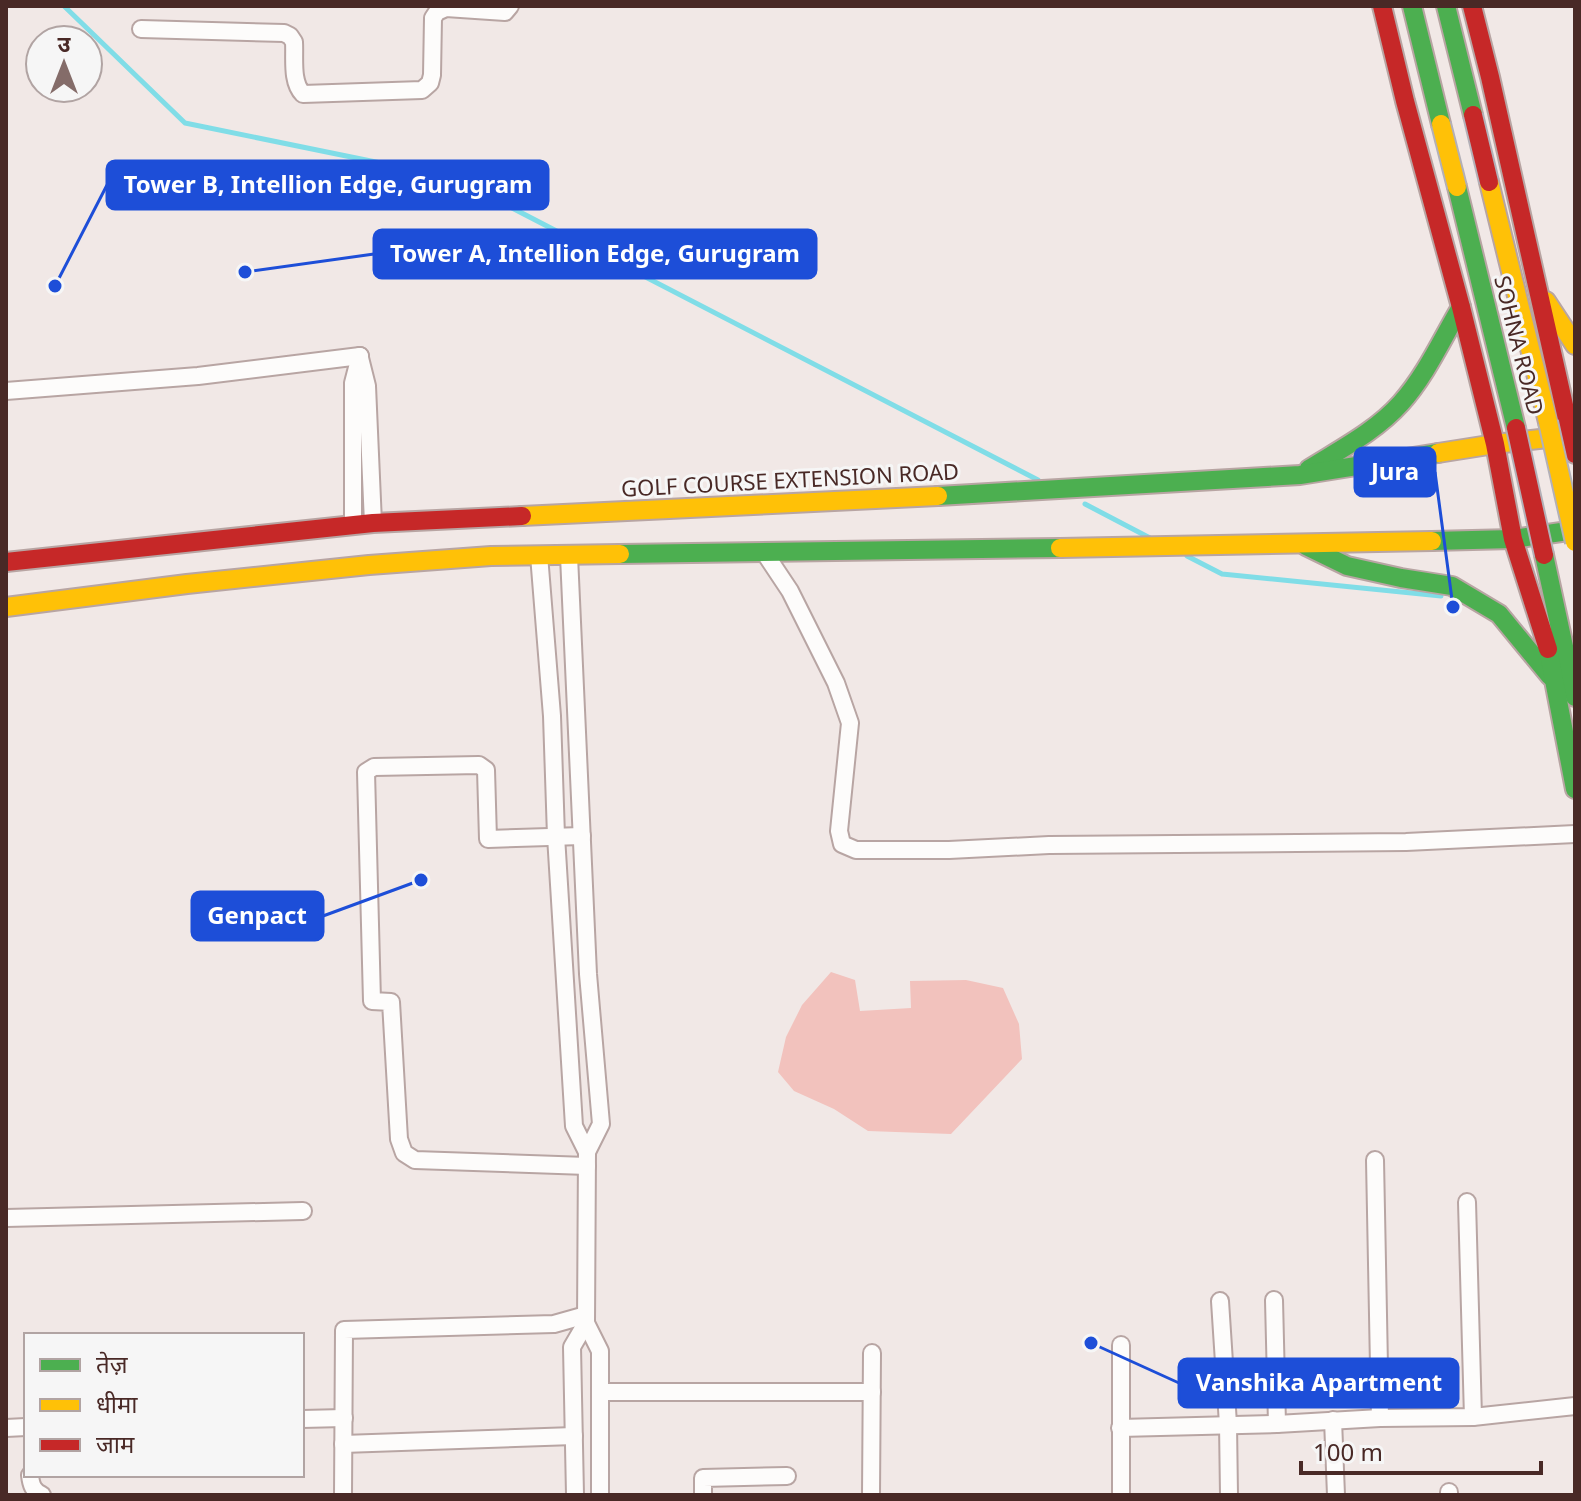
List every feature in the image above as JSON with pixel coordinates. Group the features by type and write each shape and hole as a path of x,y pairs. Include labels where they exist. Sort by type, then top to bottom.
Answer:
{"main road":[{"path":"1382,6 1495,444 1513,539 1551,660 1575,789"},
{"name":"SOHNA ROAD","path":"1412,6 1516,428 1575,697"},
{"name":"SOHNA ROAD","path":"1446,6 1575,542"},
{"path":"1472,6 1574,442"},
{"path":"1421,159 1504,139"},
{"path":"1536,285 1575,345"},
{"path":"1300,475 1375,427 1399,404 1417,381 1461,307"},
{"name":"GOLF COURSE EXTENSION ROAD","path":"6,562 373,523 738,507 1300,475 1495,444 1574,442"},
{"path":"6,607 380,563 491,556 1304,545 1513,539 1575,530"},
{"path":"1304,545 1347,566 1452,586 1499,614 1554,681"}],"street":[{"path":"141,29 284,33 294,42 296,83 303,94 422,90 430,83 432,75 433,18 437,12 446,8 505,12 510,6"},
{"path":"6,391 198,376 360,356"},
{"path":"360,356 367,386 373,523"},
{"path":"353,526 353,383 360,356"},
{"path":"764,552 790,591 836,683 850,723 839,831 842,844 856,850 1406,842 1575,834"},
{"path":"539,555 552,716 556,836 574,1126 587,1159"},
{"path":"569,556 588,974 601,1124 587,1159 586,1319 600,1351 600,1495"},
{"path":"582,836 488,839 486,770 479,765 374,767 366,772 372,1001 391,1002 399,1139 404,1153 415,1160 587,1159"},
{"path":"554,780 579,779"},
{"path":"1375,1160 1380,1418"},
{"path":"1467,1202 1473,1417"},
{"path":"6,1218 303,1211"},
{"path":"1274,1300 1277,1424"},
{"path":"1220,1301 1229,1495"},
{"path":"343,1495 344,1330 545,1325 586,1319"},
{"path":"575,1495 572,1347 586,1319"},
{"path":"1121,1345 1121,1495"},
{"path":"871,1495 872,1353"},
{"path":"600,1392 872,1392"},
{"path":"1120,1428 1473,1417 1575,1406"},
{"path":"304,1419 344,1418"},
{"path":"1333,1420 1336,1495"},
{"path":"343,1444 574,1436"},
{"path":"703,1495 703,1478 787,1476"},
{"path":"30,1477 36,1492 42,1495"}],"shaded area":[{"path":"831,972 855,980 860,1011 911,1008 910,981 966,980 1003,988 1019,1024 1022,1059 951,1134 868,1131 834,1109 794,1091 778,1072 786,1037 802,1005"}],"waterway":[{"path":"64,6 185,123 454,178 1038,480"},
{"path":"1085,504 1150,538"},
{"path":"1187,556 1222,574 1441,596"}],"traffic: fast":[{"path":"1412,6 1441,124"},
{"path":"1446,6 1473,115"},
{"path":"1457,187 1516,428"},
{"path":"1309,469 1369,431 1401,403 1426,369 1461,307"},
{"path":"938,496 1300,475 1438,453"},
{"path":"1432,541 1513,539 1575,530"},
{"path":"1306,546 1347,566 1452,586 1499,614 1550,676"},
{"path":"620,554 1060,548"},
{"path":"1544,555 1575,697"},
{"path":"1548,649 1575,789"}],"traffic: slow":[{"path":"1441,124 1457,187"},
{"path":"1489,182 1548,422"},
{"path":"1546,301 1575,345"},
{"path":"1548,422 1575,542"},
{"path":"1438,453 1575,435"},
{"path":"522,516 938,496"},
{"path":"1060,548 1432,541"},
{"path":"6,607 369,565 491,556 620,554"}],"traffic: jam":[{"path":"1382,6 1495,444 1513,539 1548,649"},
{"path":"1472,6 1575,454"},
{"path":"1473,115 1489,182"},
{"path":"1516,428 1544,555"},
{"path":"6,562 373,523 522,516"}],"place":[{"name":"Tower A, Intellion Edge, Gurugram","path":"245,272"},
{"name":"Tower B, Intellion Edge, Gurugram","path":"55,286"},
{"name":"Jura","path":"1453,607"},
{"name":"Genpact","path":"421,880"},
{"name":"Vanshika Apartment","path":"1091,1343"}]}
